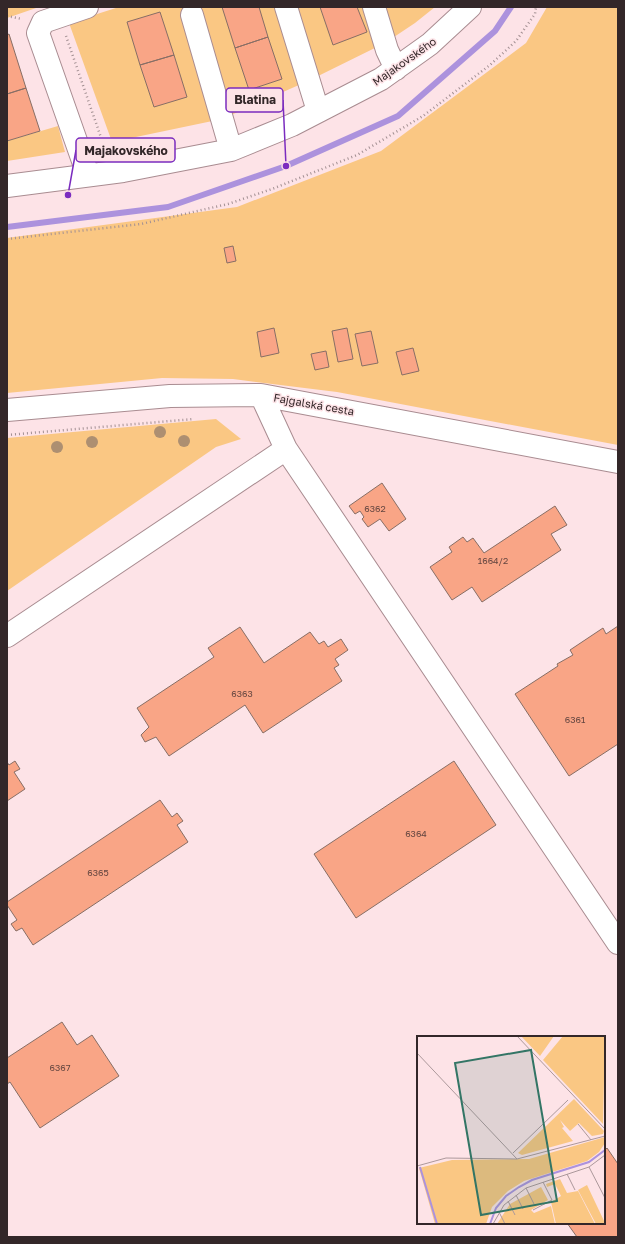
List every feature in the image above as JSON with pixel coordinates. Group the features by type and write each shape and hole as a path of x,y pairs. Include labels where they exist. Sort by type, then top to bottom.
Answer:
{"street":[{"path":"87,7 43,22 38,33 88,175"},
{"path":"286,7 318,111"},
{"path":"374,7 387,50 396,69"},
{"name":"Majakovského","path":"7,186 123,171 231,150 292,124 381,79 430,44 470,7"},
{"path":"192,15 231,150"},
{"path":"261,395 271,420 286,449 618,943"},
{"name":"Fajgalská cesta","path":"7,410 170,396 261,395 618,462"},
{"path":"7,636 286,449"}],"path":[{"path":"7,239 141,224 228,204 272,189 357,155 423,116 490,65 516,41 534,14 536,7"},
{"path":"59,16 106,153"},
{"path":"7,435 197,418"}],"shaded area":[{"path":"7,7 39,7 7,18"},
{"path":"119,7 435,7 415,23 385,43 308,81 222,119 112,142 69,23"},
{"path":"547,7 618,7 618,445 337,392 233,379 162,378 7,393 7,238 237,207 381,151 526,43"},
{"path":"58,126 65,152 7,161 7,141"},
{"path":"216,419 241,439 216,447 7,591 7,438"}],"building":[{"path":"222,7 259,7 268,37 235,48"},
{"path":"320,7 357,7 367,32 333,45"},
{"path":"160,12 174,55 140,65 127,22"},
{"path":"9,34 26,88 7,94 7,35"},
{"path":"268,37 282,79 249,90 235,48"},
{"path":"174,55 187,97 154,107 140,65"},
{"path":"26,88 40,131 7,141 7,94"},
{"path":"233,246 236,261 227,263 224,248"},
{"path":"274,328 279,353 261,357 257,332"},
{"path":"347,328 353,359 338,362 332,331"},
{"path":"371,331 378,363 362,366 355,334"},
{"path":"413,348 419,371 402,375 396,352"},
{"path":"326,351 329,367 315,370 311,354"},
{"path":"382,483 406,519 389,531 380,519 368,527 362,519 364,517 360,511 355,514 349,506"},
{"path":"555,506 567,525 551,534 561,550 482,602 472,587 452,600 430,567 452,552 449,547 463,537 467,542 473,538 484,553"},
{"path":"618,626 618,744 569,776 515,694 558,666 557,664 573,655 570,650 603,628 606,634"},
{"path":"240,627 264,663 310,632 319,644 324,641 328,647 341,639 348,650 335,659 339,665 334,668 342,681 263,733 245,705 169,756 156,737 145,742 141,735 149,727 137,708 214,657 208,648"},
{"path":"15,761 20,769 14,772 25,789 7,801 7,762 9,765"},
{"path":"454,761 496,825 356,918 314,854"},
{"path":"160,800 172,817 177,813 183,821 177,825 188,842 33,945 22,928 16,931 11,924 17,920 7,905 7,902"},
{"path":"62,1022 77,1045 92,1035 119,1076 40,1128 10,1082 7,1084 7,1058"},
{"path":"607,1148 618,1164 618,1237 577,1237 568,1224 605,1224 605,1150"}],"waterway":[{"path":"7,227 168,207 286,166 398,116 495,31 511,7"}],"place":[{"name":"Blatina","path":"286,166"},
{"name":"Majakovského","path":"68,195"}]}
